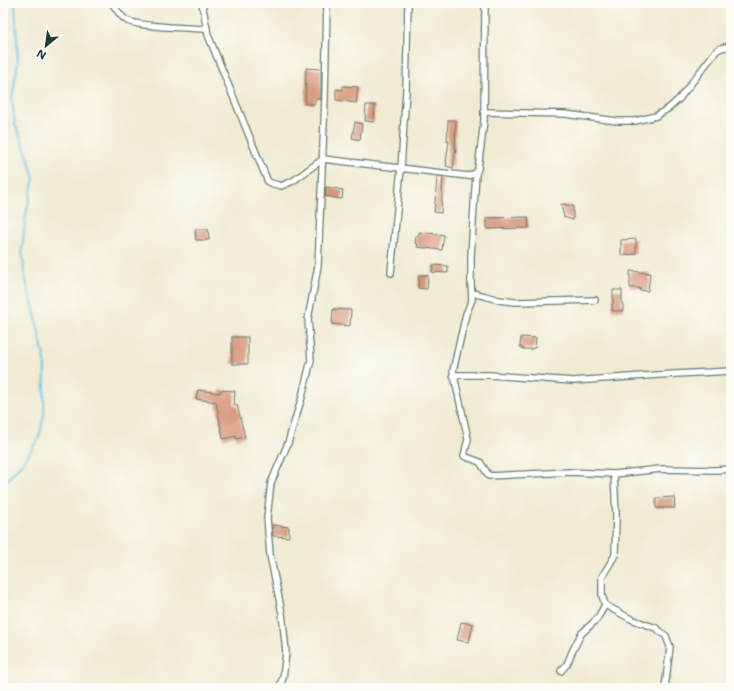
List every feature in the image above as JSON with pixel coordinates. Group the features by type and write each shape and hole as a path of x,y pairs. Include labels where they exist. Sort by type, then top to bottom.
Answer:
{"street":[{"path":"112,3 127,22 144,25 207,29"},
{"path":"202,3 208,35 268,182 281,186 293,181 323,159 468,176 476,173"},
{"path":"279,688 283,678 286,652 282,613 270,555 267,518 271,483 288,443 302,397 311,360 308,319 318,266 326,98 327,3"},
{"path":"390,273 406,92 408,3"},
{"path":"485,3 484,121 478,169 476,173 471,256 472,300 466,314 453,371 468,438 464,456 480,462 488,476 570,472 614,474 661,469 731,469"},
{"path":"484,112 565,114 617,121 635,121 656,116 669,108 679,99 717,50 731,46"},
{"path":"472,293 499,300 515,302 594,300"},
{"path":"454,375 489,375 573,381 731,371"},
{"path":"614,474 616,514 615,555 602,577 602,595 605,605 631,619 656,628 666,636 670,647 665,688"},
{"path":"561,671 568,664 572,652 584,631 597,619 605,605"}],"building":[{"path":"306,68 321,69 321,99 315,99 315,104 305,104"},
{"path":"343,86 358,87 356,103 336,100 336,89 343,90"},
{"path":"366,105 375,105 374,122 365,121"},
{"path":"448,120 456,120 456,148 453,168 446,166 449,141 447,141"},
{"path":"355,122 362,124 360,140 352,138"},
{"path":"437,177 443,177 441,213 434,212"},
{"path":"326,187 343,190 342,199 325,196"},
{"path":"561,204 573,206 573,220 564,217"},
{"path":"528,217 529,228 487,229 487,218"},
{"path":"195,229 208,229 209,240 196,240"},
{"path":"419,232 444,235 442,250 417,247 418,244 415,243 416,236 419,236"},
{"path":"636,239 636,254 621,255 621,240"},
{"path":"433,265 448,266 448,273 432,272"},
{"path":"630,271 650,273 648,291 639,290 640,288 630,288"},
{"path":"419,275 428,275 427,289 418,288"},
{"path":"613,290 622,290 623,311 612,311"},
{"path":"333,309 351,310 350,326 332,324"},
{"path":"232,337 248,337 248,364 232,364"},
{"path":"521,337 536,338 535,348 522,349 522,347 520,347"},
{"path":"198,390 220,393 220,390 235,391 234,405 237,405 245,437 236,439 236,436 223,439 216,402 196,399"},
{"path":"674,497 675,508 656,508 656,498"},
{"path":"272,525 289,527 289,537 273,536"},
{"path":"461,622 473,624 469,642 457,640"}],"waterway":[{"path":"3,482 8,479 24,461 39,438 44,415 45,361 34,310 25,278 22,250 26,214 34,178 27,154 15,124 12,99 18,62 15,3"}]}
